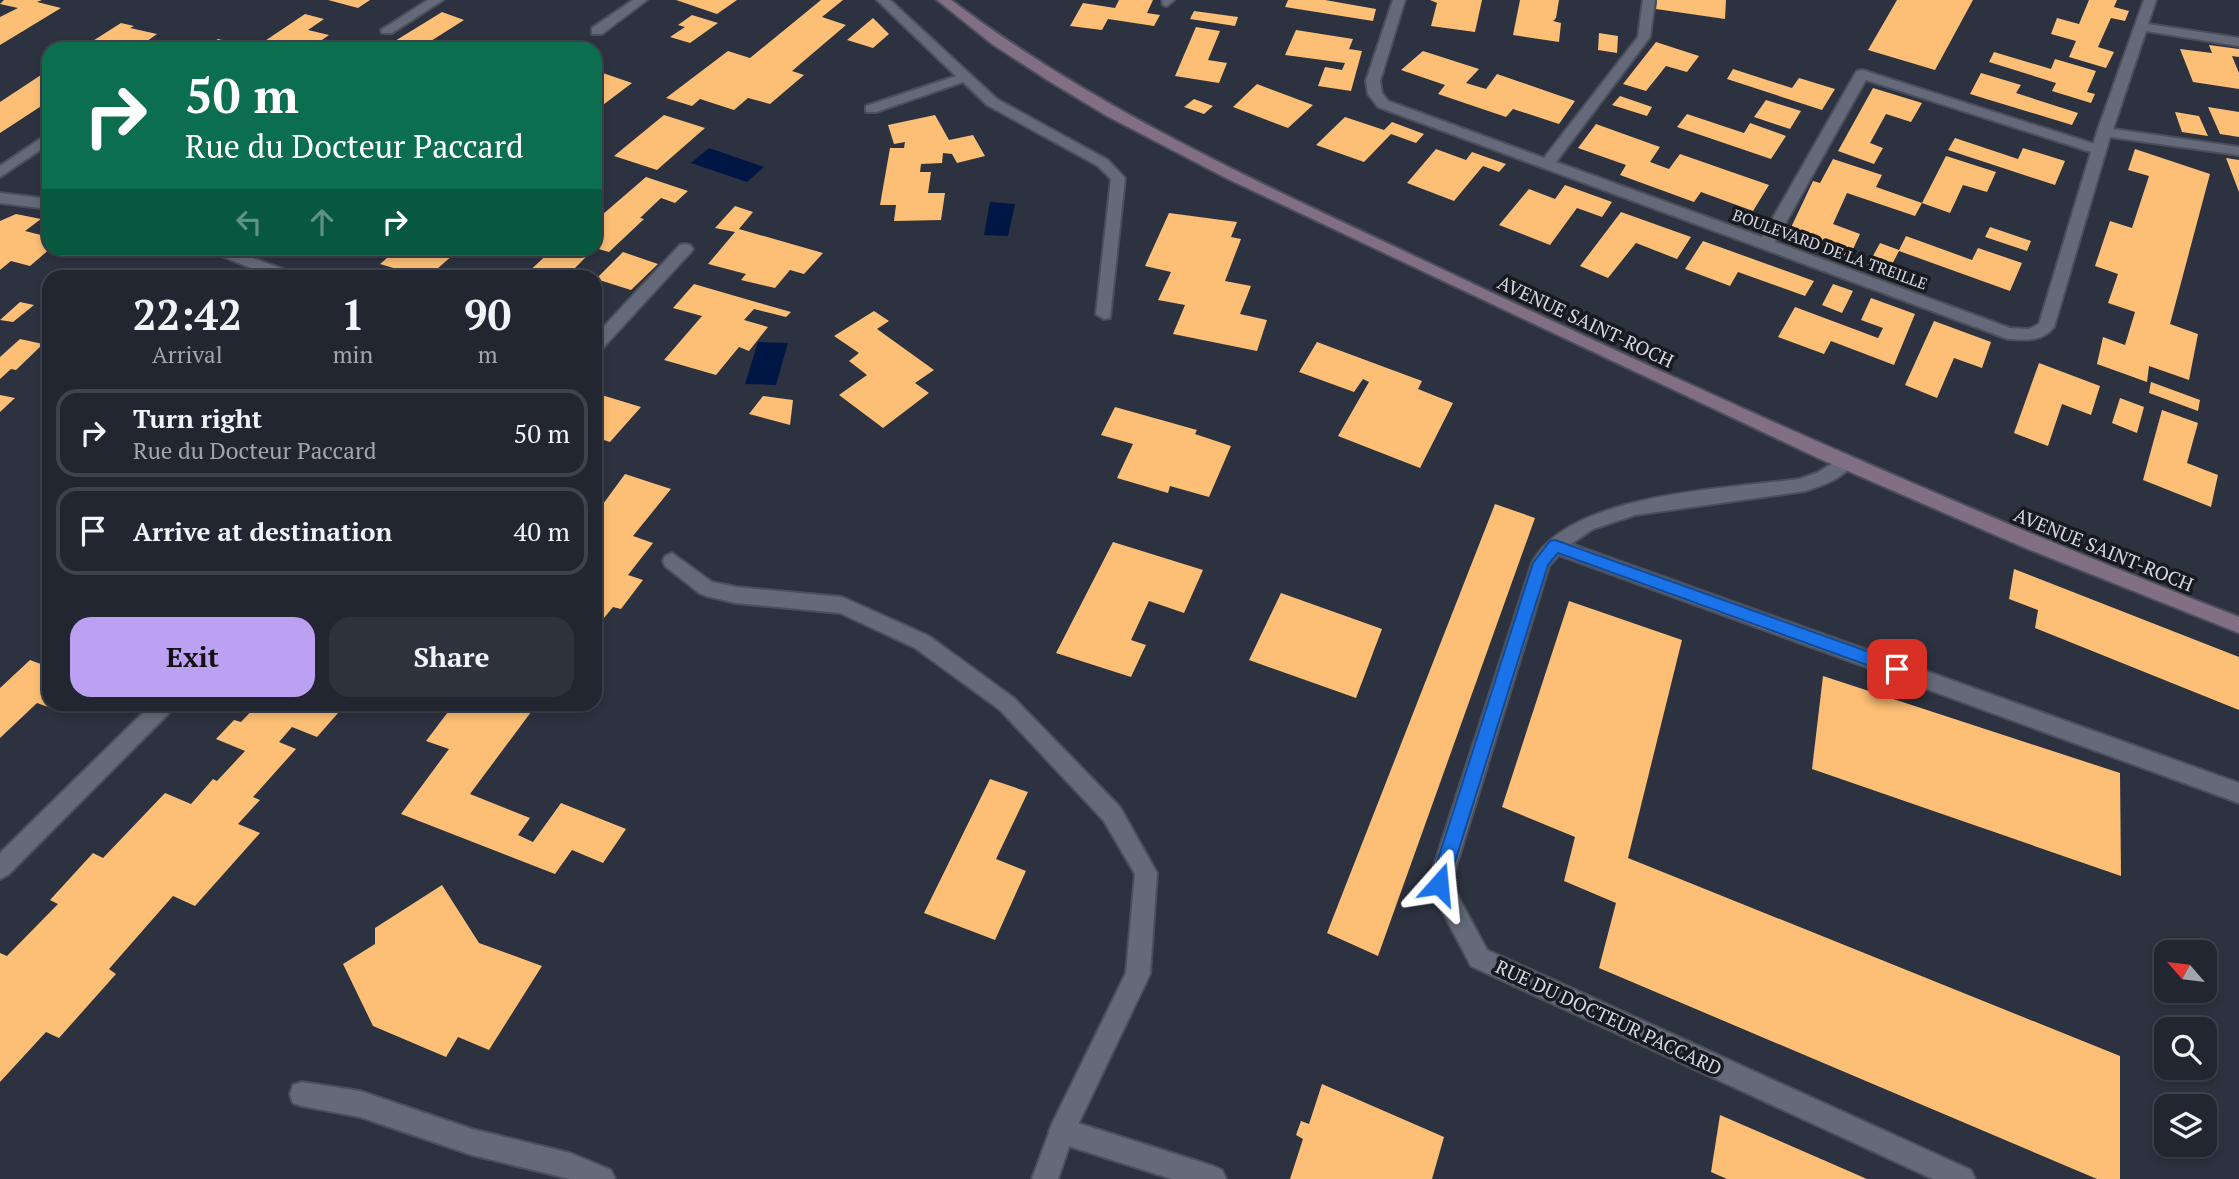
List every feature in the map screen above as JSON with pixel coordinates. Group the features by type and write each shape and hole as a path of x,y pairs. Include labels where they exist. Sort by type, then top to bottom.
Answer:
{"main road":[{"name":"AVENUE SAINT-ROCH","path":"943,0 1045,74 1161,138 1598,350 1844,464 2109,575 2239,625"}],"street":[{"path":"387,30 437,0"},
{"path":"597,31 641,0"},
{"path":"883,0 992,102 1104,163 1118,178 1104,314"},
{"name":"BOULEVARD DE LA TREILLE","path":"1399,0 1373,81 1375,94 1384,104 2008,333 2032,335 2046,327 2104,132 2150,0"},
{"path":"1546,165 1644,37 1649,0"},
{"path":"2141,27 2239,42"},
{"path":"1766,244 1862,74 2099,150"},
{"path":"871,109 965,77"},
{"path":"2104,132 2239,151"},
{"path":"0,173 42,142"},
{"path":"0,198 42,203"},
{"path":"602,338 685,249"},
{"path":"231,256 269,270"},
{"path":"1555,546 1586,524 1634,508 1800,486 1823,478 1844,464"},
{"path":"1555,546 2239,793"},
{"name":"RUE DU DOCTEUR PACCARD","path":"1555,546 1541,563 1439,884 1479,958 1962,1179"},
{"path":"672,561 706,589 736,595 842,605 922,642 1007,704 1112,814 1146,873 1139,974 1062,1130 1045,1179"},
{"path":"0,868 158,711"},
{"path":"302,1094 359,1104 472,1142 570,1166 602,1179"},
{"path":"1062,1130 1213,1179"}],"water":[{"path":"709,148 764,167 747,182 691,163"},
{"path":"990,202 1015,204 1008,236 984,235"},
{"path":"758,342 788,343 776,385 745,384"}],"building":[{"path":"4,0 42,0 37,2 61,8 0,45 0,17 18,8 0,4"},
{"path":"328,0 370,0 358,8"},
{"path":"676,0 737,0 717,14"},
{"path":"821,0 843,0 822,17 846,25 792,71 804,75 770,104 748,98 734,110 700,99 692,106 666,98 728,51 750,58"},
{"path":"1119,0 1153,0 1147,13 1160,15 1154,26 1108,19 1102,30 1070,26 1083,3 1115,8"},
{"path":"1288,0 1325,0 1376,9 1373,21 1285,7"},
{"path":"1430,0 1482,0 1475,32 1431,26 1437,3"},
{"path":"1520,0 1559,0 1553,21 1561,23 1559,42 1513,35"},
{"path":"1657,0 1726,0 1725,19 1656,9"},
{"path":"1897,0 1973,0 1935,70 1868,50"},
{"path":"2089,0 2117,0 2114,7 2129,11 2125,21 2111,18 2098,47 2114,52 2106,68 2069,57 2076,41 2051,34 2057,18 2079,24"},
{"path":"1194,11 1238,17 1235,26 1190,19"},
{"path":"442,12 464,20 429,42 393,42"},
{"path":"305,14 324,19 308,30 329,35 319,42 263,42"},
{"path":"692,15 718,23 690,43 670,37 685,27 678,25"},
{"path":"873,18 889,34 873,48 847,40"},
{"path":"121,23 134,26 130,28 157,34 146,42 91,42"},
{"path":"1196,27 1220,31 1208,60 1227,63 1219,83 1175,76"},
{"path":"1296,30 1353,39 1349,49 1362,51 1351,91 1318,86 1325,67 1342,70 1345,63 1285,55"},
{"path":"1599,33 1618,36 1617,53 1598,50"},
{"path":"1656,42 1699,56 1687,72 1666,66 1646,91 1623,84"},
{"path":"2209,45 2239,49 2239,57 2232,56 2239,73 2239,89 2193,82 2180,49 2212,53"},
{"path":"1423,51 1479,69 1466,83 1486,89 1497,74 1575,101 1559,124 1513,109 1506,117 1438,94 1445,85 1401,70"},
{"path":"1994,52 2051,69 2055,59 2096,71 2087,92 2095,94 2091,103 2052,91 2056,83 1989,62"},
{"path":"1733,69 1792,88 1799,78 1835,89 1822,110 1727,79"},
{"path":"602,73 632,83 602,106"},
{"path":"1981,73 2021,85 2016,93 2078,113 2072,125 1970,94"},
{"path":"41,75 42,106 0,133 0,102"},
{"path":"1257,84 1313,105 1288,128 1233,107"},
{"path":"1873,88 1922,103 1911,122 1886,114 1870,143 1883,148 1874,164 1838,151"},
{"path":"1620,96 1652,107 1647,116 1612,105"},
{"path":"1194,99 1213,106 1204,114 1184,107"},
{"path":"1766,100 1801,111 1790,129 1754,117"},
{"path":"2208,107 2239,112 2239,137 2220,134"},
{"path":"2175,112 2199,116 2208,136 2182,132"},
{"path":"1687,114 1744,133 1750,123 1786,136 1771,159 1677,127"},
{"path":"664,115 705,128 657,170 614,156"},
{"path":"935,115 949,140 973,135 985,156 957,163 952,154 943,153 942,163 921,164 920,172 931,172 928,193 945,193 941,220 894,221 896,205 880,205 890,148 904,148 905,142 894,144 888,125"},
{"path":"1345,117 1384,130 1392,122 1424,134 1416,143 1391,134 1364,162 1316,145"},
{"path":"1596,124 1660,147 1650,162 1669,169 1680,154 1769,185 1753,211 1701,192 1694,202 1620,175 1626,165 1578,148"},
{"path":"1955,138 2018,159 2023,148 2065,161 2055,185 1948,150"},
{"path":"1436,149 1466,160 1472,152 1506,164 1499,172 1483,166 1454,201 1407,183"},
{"path":"2135,149 2210,174 2170,324 2198,334 2189,380 2149,366 2147,382 2097,364 2103,337 2125,345 2135,312 2108,303 2118,274 2095,266 2110,221 2132,228 2149,176 2128,170"},
{"path":"1946,156 1996,172 1987,192 1963,185 1950,213 1922,203"},
{"path":"2226,158 2239,160 2239,192"},
{"path":"1833,159 1882,175 1876,187 1922,203 1915,216 1847,193 1833,224 1860,234 1849,258 1787,236 1813,181 1820,183"},
{"path":"646,177 688,191 675,203 661,198 640,218 644,219 609,252 602,250 602,215"},
{"path":"1565,185 1612,202 1602,217 1577,208 1550,245 1499,225 1529,189 1555,199"},
{"path":"735,206 753,212 739,229 823,253 804,274 790,270 775,288 741,280 746,274 708,264 735,232 715,228"},
{"path":"1621,212 1691,237 1677,259 1636,243 1608,278 1580,266"},
{"path":"1169,213 1237,222 1231,237 1241,239 1225,281 1251,286 1240,314 1267,320 1257,351 1173,334 1185,305 1158,300 1171,272 1145,266"},
{"path":"16,214 41,219 25,231 42,235 42,256 30,266 11,261 0,270 0,221"},
{"path":"1990,227 2031,241 2027,251 1985,237"},
{"path":"1906,236 1972,260 1978,248 2022,263 2010,291 1899,251 1888,272 1868,265 1880,243 1899,250"},
{"path":"1703,241 1814,281 1805,296 1738,272 1730,286 1685,269"},
{"path":"623,252 658,264 631,290 602,281 602,273"},
{"path":"381,256 452,256 436,270 400,270 380,264 387,258"},
{"path":"545,256 587,256 573,270 530,270"},
{"path":"694,284 791,312 786,317 754,309 744,320 768,327 749,351 739,347 716,375 664,360 702,316 673,308"},
{"path":"1833,284 1853,291 1842,313 1822,305"},
{"path":"1871,298 1915,314 1894,365 1831,341 1824,354 1778,337 1795,307 1878,338 1883,328 1861,320"},
{"path":"20,302 34,305 13,322 0,320"},
{"path":"874,311 889,321 877,329 934,370 915,383 929,393 883,428 839,395 867,375 849,361 859,353 834,336"},
{"path":"1934,321 1991,342 1982,368 1954,358 1937,398 1905,385"},
{"path":"20,339 42,344 16,370 11,369 0,379 0,357"},
{"path":"1317,342 1422,381 1418,389 1453,403 1420,468 1338,436 1369,382 1363,379 1354,392 1299,372"},
{"path":"2039,363 2100,386 2091,415 2062,404 2048,446 2014,433"},
{"path":"2151,382 2200,400 2198,411 2149,393"},
{"path":"0,395 15,398 0,412"},
{"path":"602,395 641,407 610,442 602,439"},
{"path":"763,396 793,400 790,425 749,414"},
{"path":"2120,398 2144,407 2137,433 2112,423"},
{"path":"1115,407 1197,430 1195,434 1231,446 1209,497 1170,486 1168,493 1117,478 1133,444 1101,435"},
{"path":"2162,410 2198,423 2187,463 2218,475 2211,507 2143,480"},
{"path":"625,474 671,489 633,536 653,543 628,575 643,580 621,609 613,607 602,620 604,526 602,505"},
{"path":"1495,504 1535,518 1378,956 1327,933"},
{"path":"1113,542 1203,570 1184,613 1149,601 1131,640 1146,645 1131,677 1056,653"},
{"path":"2014,569 2239,657 2239,710 2035,628 2038,610 2009,599"},
{"path":"1281,593 1382,629 1356,698 1249,660"},
{"path":"1569,601 1682,640 1628,858 2120,1056 2120,1179 2097,1179 1599,968 1616,903 1564,881 1575,837 1502,807"},
{"path":"30,660 42,664 42,705 37,703 0,738 0,688"},
{"path":"1823,676 2120,773 2121,876 1812,769"},
{"path":"251,711 340,711 317,737 292,727 279,742 296,749 253,797 260,800 238,824 260,833 195,906 173,896 109,969 116,974 59,1038 46,1032 0,1082 0,953 7,956 58,904 50,900 93,853 103,858 165,793 191,804 213,779 217,781 245,751 216,739 234,720 241,722"},
{"path":"449,711 532,711 470,794 530,818 518,835 533,842 561,803 626,829 603,863 572,850 555,874 401,814 449,749 426,741"},
{"path":"990,779 1028,792 996,859 1026,871 995,940 924,913"},
{"path":"442,885 479,943 542,966 489,1050 458,1037 446,1057 373,1026 343,964 375,944 375,928"},
{"path":"1322,1084 1444,1137 1432,1179 1290,1179 1303,1139 1296,1135 1301,1121 1309,1124"},
{"path":"1720,1115 1867,1179 1727,1179 1711,1172"}],"route":[{"path":"1439,884 1541,563 1555,546 1897,669"}]}
